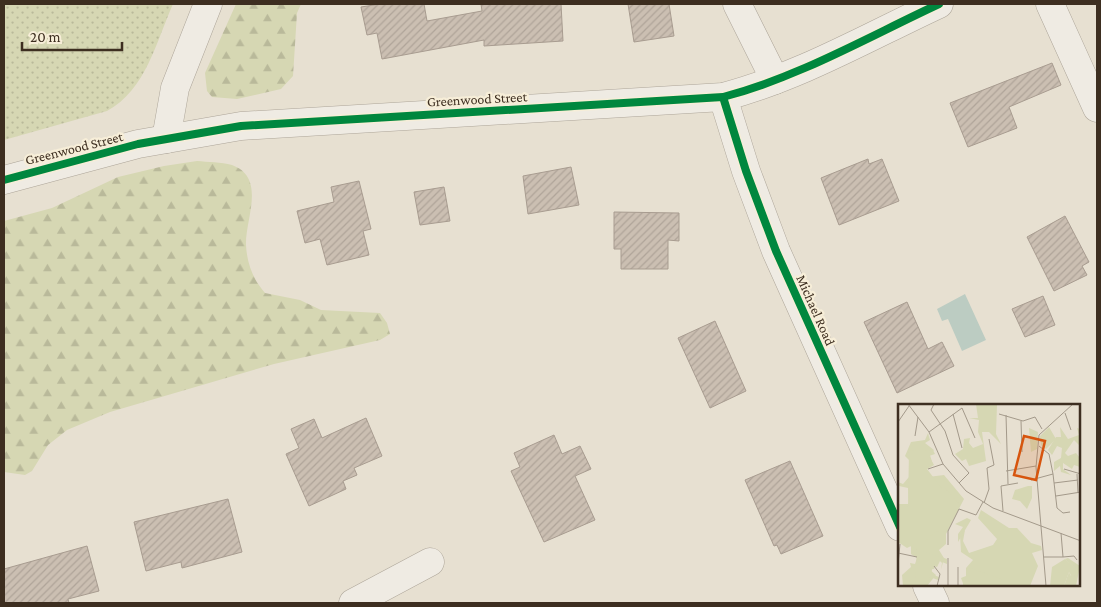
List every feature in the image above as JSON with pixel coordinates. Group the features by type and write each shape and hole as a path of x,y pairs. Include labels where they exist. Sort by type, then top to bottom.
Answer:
{"street":[{"path":"166,139 175,88 208,4"},
{"path":"737,4 775,80"},
{"name":"Greenwood Street","path":"4,180 166,139 242,126 723,97 775,80 815,64 939,4"},
{"path":"1050,4 1097,108"},
{"name":"Michael Road","path":"723,97 754,195 776,251 898,523"},
{"path":"353,603 430,562"},
{"path":"927,587 935,603"}],"green space":[{"path":"4,4 173,4 141,78 120,102 107,111 4,140"},
{"path":"236,4 301,4 297,13 293,76 281,89 237,99 212,97 207,91 205,73"},
{"path":"197,161 232,165 243,171 249,179 252,189 252,200 246,245 251,271 265,293 300,300 321,310 380,313 387,323 390,334 380,340 274,364 110,412 67,430 48,445 32,471 25,475 4,472 4,221 52,208 118,177 164,166"}],"shaded area":[{"path":"965,294 986,340 962,351 948,319 942,321 937,309"}],"building":[{"path":"380,4 424,4 427,21 482,11 481,4 561,4 563,41 484,46 484,40 382,59 377,33 367,35 361,7"},
{"path":"628,4 669,4 674,36 634,42"},
{"path":"1052,63 1061,85 1009,107 1017,128 968,147 950,103"},
{"path":"868,159 869,164 882,159 899,201 839,225 821,178"},
{"path":"571,167 579,205 528,214 523,176"},
{"path":"359,181 371,229 363,231 369,255 327,265 320,239 305,243 297,211 334,202 331,187"},
{"path":"444,187 450,221 420,225 414,192"},
{"path":"614,212 679,213 679,241 668,240 668,269 621,269 621,249 614,249"},
{"path":"1065,216 1089,262 1082,266 1087,275 1054,291 1027,237"},
{"path":"1043,296 1055,325 1025,337 1012,309"},
{"path":"907,302 928,349 942,342 954,366 897,393 864,322"},
{"path":"715,321 746,391 710,408 678,338"},
{"path":"366,418 382,456 354,468 357,475 343,481 346,489 309,506 286,454 299,448 291,429 314,419 322,438"},
{"path":"554,435 562,454 580,446 591,469 575,476 595,520 544,542 511,471 520,467 514,453"},
{"path":"790,461 823,536 781,554 777,545 774,546 745,480"},
{"path":"228,499 242,552 182,568 181,562 146,571 134,522"},
{"path":"87,546 99,591 68,599 69,603 4,603 4,569"}],"cycle path":[{"path":"4,180 138,144 241,126 723,97 779,79 939,4"},
{"path":"723,97 746,171 776,251 898,523"}]}
